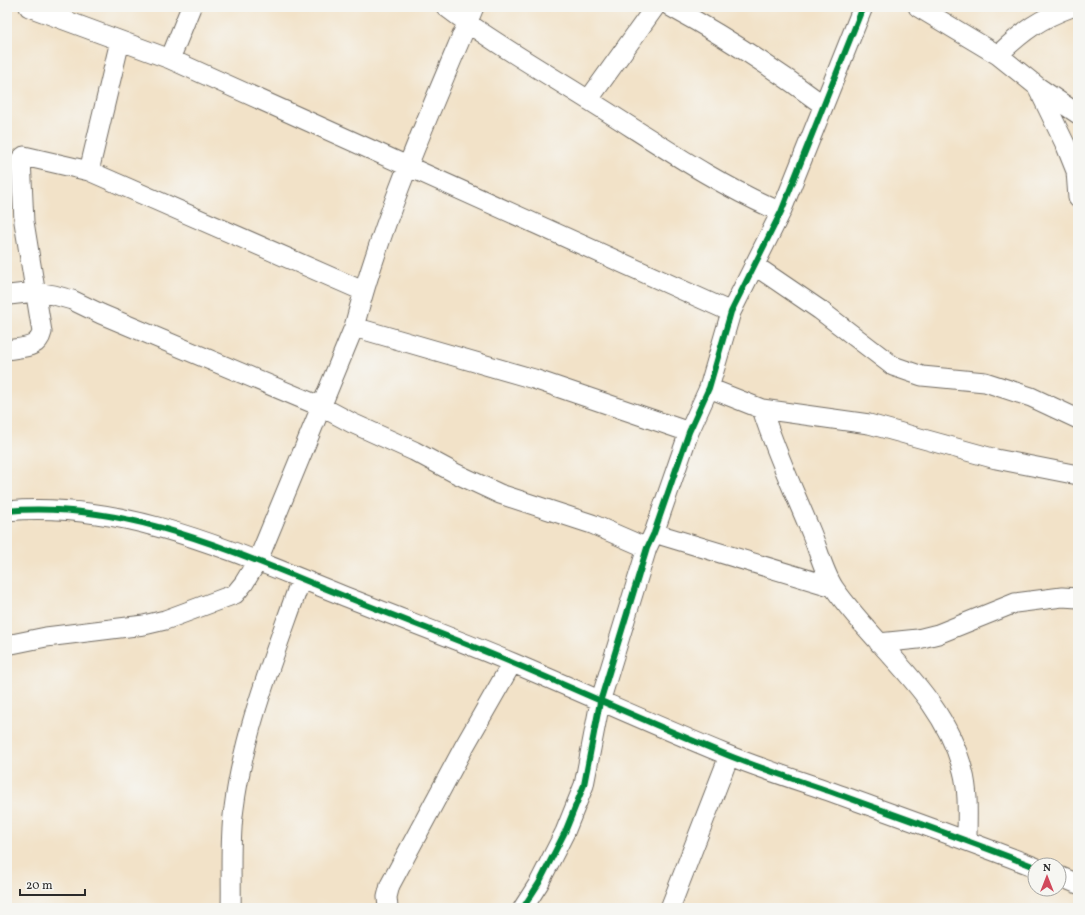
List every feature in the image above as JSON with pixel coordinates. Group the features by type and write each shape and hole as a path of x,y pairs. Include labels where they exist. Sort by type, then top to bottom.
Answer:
{"street":[{"path":"29,7 170,60 731,312"},
{"path":"170,60 191,7"},
{"path":"446,7 471,15 525,62 707,174 753,200 781,212"},
{"path":"589,100 654,7"},
{"path":"671,7 702,24 791,81 823,105"},
{"path":"523,908 539,883 565,832 584,785 600,702 651,540 689,432 709,388 731,312 781,212 863,7"},
{"path":"918,7 998,55 1038,87 1078,114"},
{"path":"998,55 1022,32 1037,22 1072,7"},
{"path":"7,645 46,637 144,625 165,620 235,594 244,583 258,560 354,327 363,291 407,166 471,15"},
{"path":"89,171 120,41"},
{"path":"1038,87 1076,171 1078,198"},
{"path":"7,350 35,345 40,340 42,332 24,222 21,159 28,155 89,171 363,291"},
{"path":"754,265 820,310 893,366 922,376 985,382 1031,397 1078,419"},
{"path":"10,295 35,292 72,300 322,407 352,423 414,451 455,473 500,494 592,524 833,586"},
{"path":"354,327 534,379 689,432"},
{"path":"709,388 762,409 869,424 996,459 1078,475"},
{"path":"762,409 770,436 833,586 879,643 908,674 943,720 957,750 963,772 968,800 967,840"},
{"path":"7,511 33,508 84,512 137,520 258,560 301,579 512,663 729,756 967,840 1027,864"},
{"path":"231,908 233,810 240,767 252,719 301,579"},
{"path":"879,643 918,639 938,634 1015,603 1062,597 1078,598"},
{"path":"388,908 387,897 390,884 456,760 512,663"},
{"path":"670,908 729,756"},
{"path":"1067,879 1078,884"}],"cycle path":[{"path":"523,908 539,883 565,832 584,785 600,702 647,548 654,533 689,432 709,388 731,312 781,212 863,7"},
{"path":"7,511 52,510 96,514 140,522 182,534 267,565 452,638 738,759 932,828 1027,864"}]}
